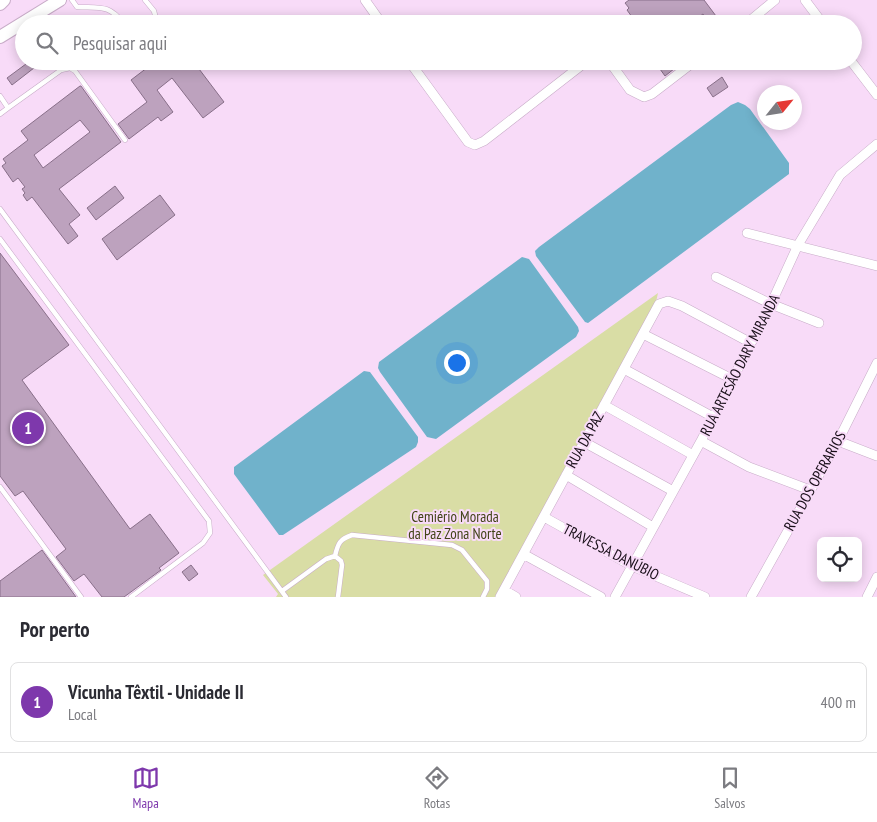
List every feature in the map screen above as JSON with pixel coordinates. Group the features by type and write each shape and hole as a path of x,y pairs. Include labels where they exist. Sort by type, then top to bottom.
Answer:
{"main road":[{"path":"0,4 4,0"},
{"path":"36,15 60,0"},
{"path":"0,37 15,28"}],"street":[{"path":"365,0 376,15"},
{"path":"757,15 775,0"},
{"path":"805,0 816,15"},
{"path":"416,70 468,142 475,145 484,141 575,70"},
{"path":"616,70 630,90 644,97 683,70"},
{"path":"858,70 877,95"},
{"name":"RUA ARTESÃO DARY MIRANDA","path":"615,597 701,441 771,304 798,245 840,175 877,144"},
{"path":"747,233 877,266"},
{"path":"716,277 771,304 819,323"},
{"name":"RUA DA PAZ","path":"502,594 662,302 668,301 682,306 751,343"},
{"path":"643,334 732,378"},
{"name":"RUA DOS OPERARIOS","path":"751,597 838,441 877,363"},
{"path":"624,369 713,417"},
{"path":"604,405 693,455"},
{"path":"701,441 749,467 810,490"},
{"path":"838,441 877,456"},
{"path":"584,442 673,491"},
{"path":"566,476 653,527"},
{"name":"TRAVESSA DANÚBIO","path":"544,517 632,566 706,597"},
{"path":"525,555 601,597"},
{"path":"867,597 877,577"},
{"path":"502,594 516,597"}],"lane":[{"path":"72,0 77,7 112,10 116,15"},
{"path":"145,0 156,15"},
{"path":"0,114 61,70"},
{"path":"73,70 125,140"},
{"path":"0,96 8,108"},
{"path":"0,210 286,597"},
{"path":"0,239 209,521 210,533 203,543 131,597"},
{"path":"0,488 81,597"},
{"path":"335,556 338,542 352,535 452,545 462,550 487,581 487,589 483,597"},
{"path":"282,591 326,559 335,556"},
{"path":"335,556 341,560 342,565 338,597"}],"green space":[{"name":"Cemiério Morada da Paz Zona Norte","path":"658,293 656,302 497,597 276,597 278,594 263,575"}],"water":[{"path":"738,102 750,109 757,119 757,130 765,130 789,163 789,174 588,323 585,322 536,256 535,251 731,105"},
{"path":"522,257 529,259 578,327 579,331 576,337 436,439 427,437 380,372 378,368 379,362"},
{"path":"364,371 370,372 418,437 416,447 283,535 279,535 234,474 234,467"}],"building":[{"path":"629,0 704,0 715,15 631,15 627,10 629,8 625,3"},
{"path":"18,70 31,70 12,85 7,78"},
{"path":"144,70 200,70 224,102 203,118 172,78 157,90 173,112 161,121 158,117 129,139 118,124 147,102 131,80"},
{"path":"661,70 673,70 665,76"},
{"path":"722,77 728,87 713,97 707,88"},
{"path":"81,86 121,142 59,189 80,215 69,224 78,236 68,244 32,197 27,201 22,189 25,187 18,178 13,182 2,166 6,163 3,159 28,140 21,131","holes":["80,120 90,132 43,168 34,155"]},
{"path":"115,186 124,198 96,220 87,208"},
{"path":"160,195 175,215 117,260 102,239"},
{"path":"0,253 69,345 22,380 130,529 150,514 179,553 159,568 161,570 124,597 102,597 84,574 74,581 56,557 66,549 23,491 15,496 0,476"},
{"path":"42,550 76,597 0,597 0,581"},
{"path":"191,565 198,574 189,581 182,572"}],"place":[{"name":"Vicunha Têxtil - Unidade II","path":"28,428"}]}
